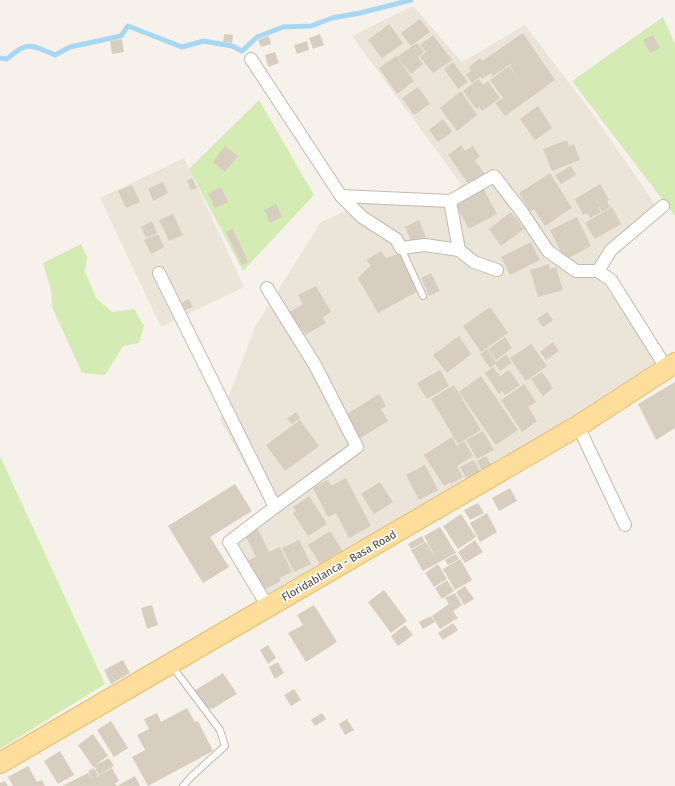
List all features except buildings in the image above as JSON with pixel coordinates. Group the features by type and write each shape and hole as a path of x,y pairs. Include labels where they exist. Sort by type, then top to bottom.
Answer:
{"main road":[{"name":"Floridablanca - Basa Road","path":"0,763 578,426 671,366"}],"street":[{"path":"251,59 341,196 362,218 396,238 401,248 426,245 459,250 474,262 497,270"},
{"path":"341,196 450,201 494,176 522,212 548,251 576,271 598,271 611,280 671,366"},
{"path":"450,201 459,250"},
{"path":"598,271 611,250 663,206"},
{"path":"159,273 275,507"},
{"path":"268,288 315,365 357,447 229,542 268,608"},
{"path":"578,426 625,525"}],"lane":[{"path":"401,248 423,296"},
{"path":"170,663 220,730 225,746 191,777 184,786"}],"shaded area":[{"path":"413,6 462,62 525,25 592,113 657,207 597,273 657,361 483,477 260,605 228,533 268,507 220,419 256,325 321,222 375,198 452,194 461,184 352,36"},
{"path":"184,158 244,287 161,327 100,198"}],"green space":[{"path":"663,17 675,44 675,216 572,81"},
{"path":"259,100 314,195 243,271 189,169"},
{"path":"81,244 87,257 85,271 96,298 112,312 134,309 144,326 139,343 123,346 105,375 82,373 52,307 51,290 43,263"},
{"path":"0,456 105,684 0,749"}],"waterway":[{"path":"0,58 7,59 20,49 30,46 55,55 70,47 121,36 128,26 182,47 204,41 232,46 242,51 257,37 283,27 311,26 332,18 360,13 411,0"}]}
